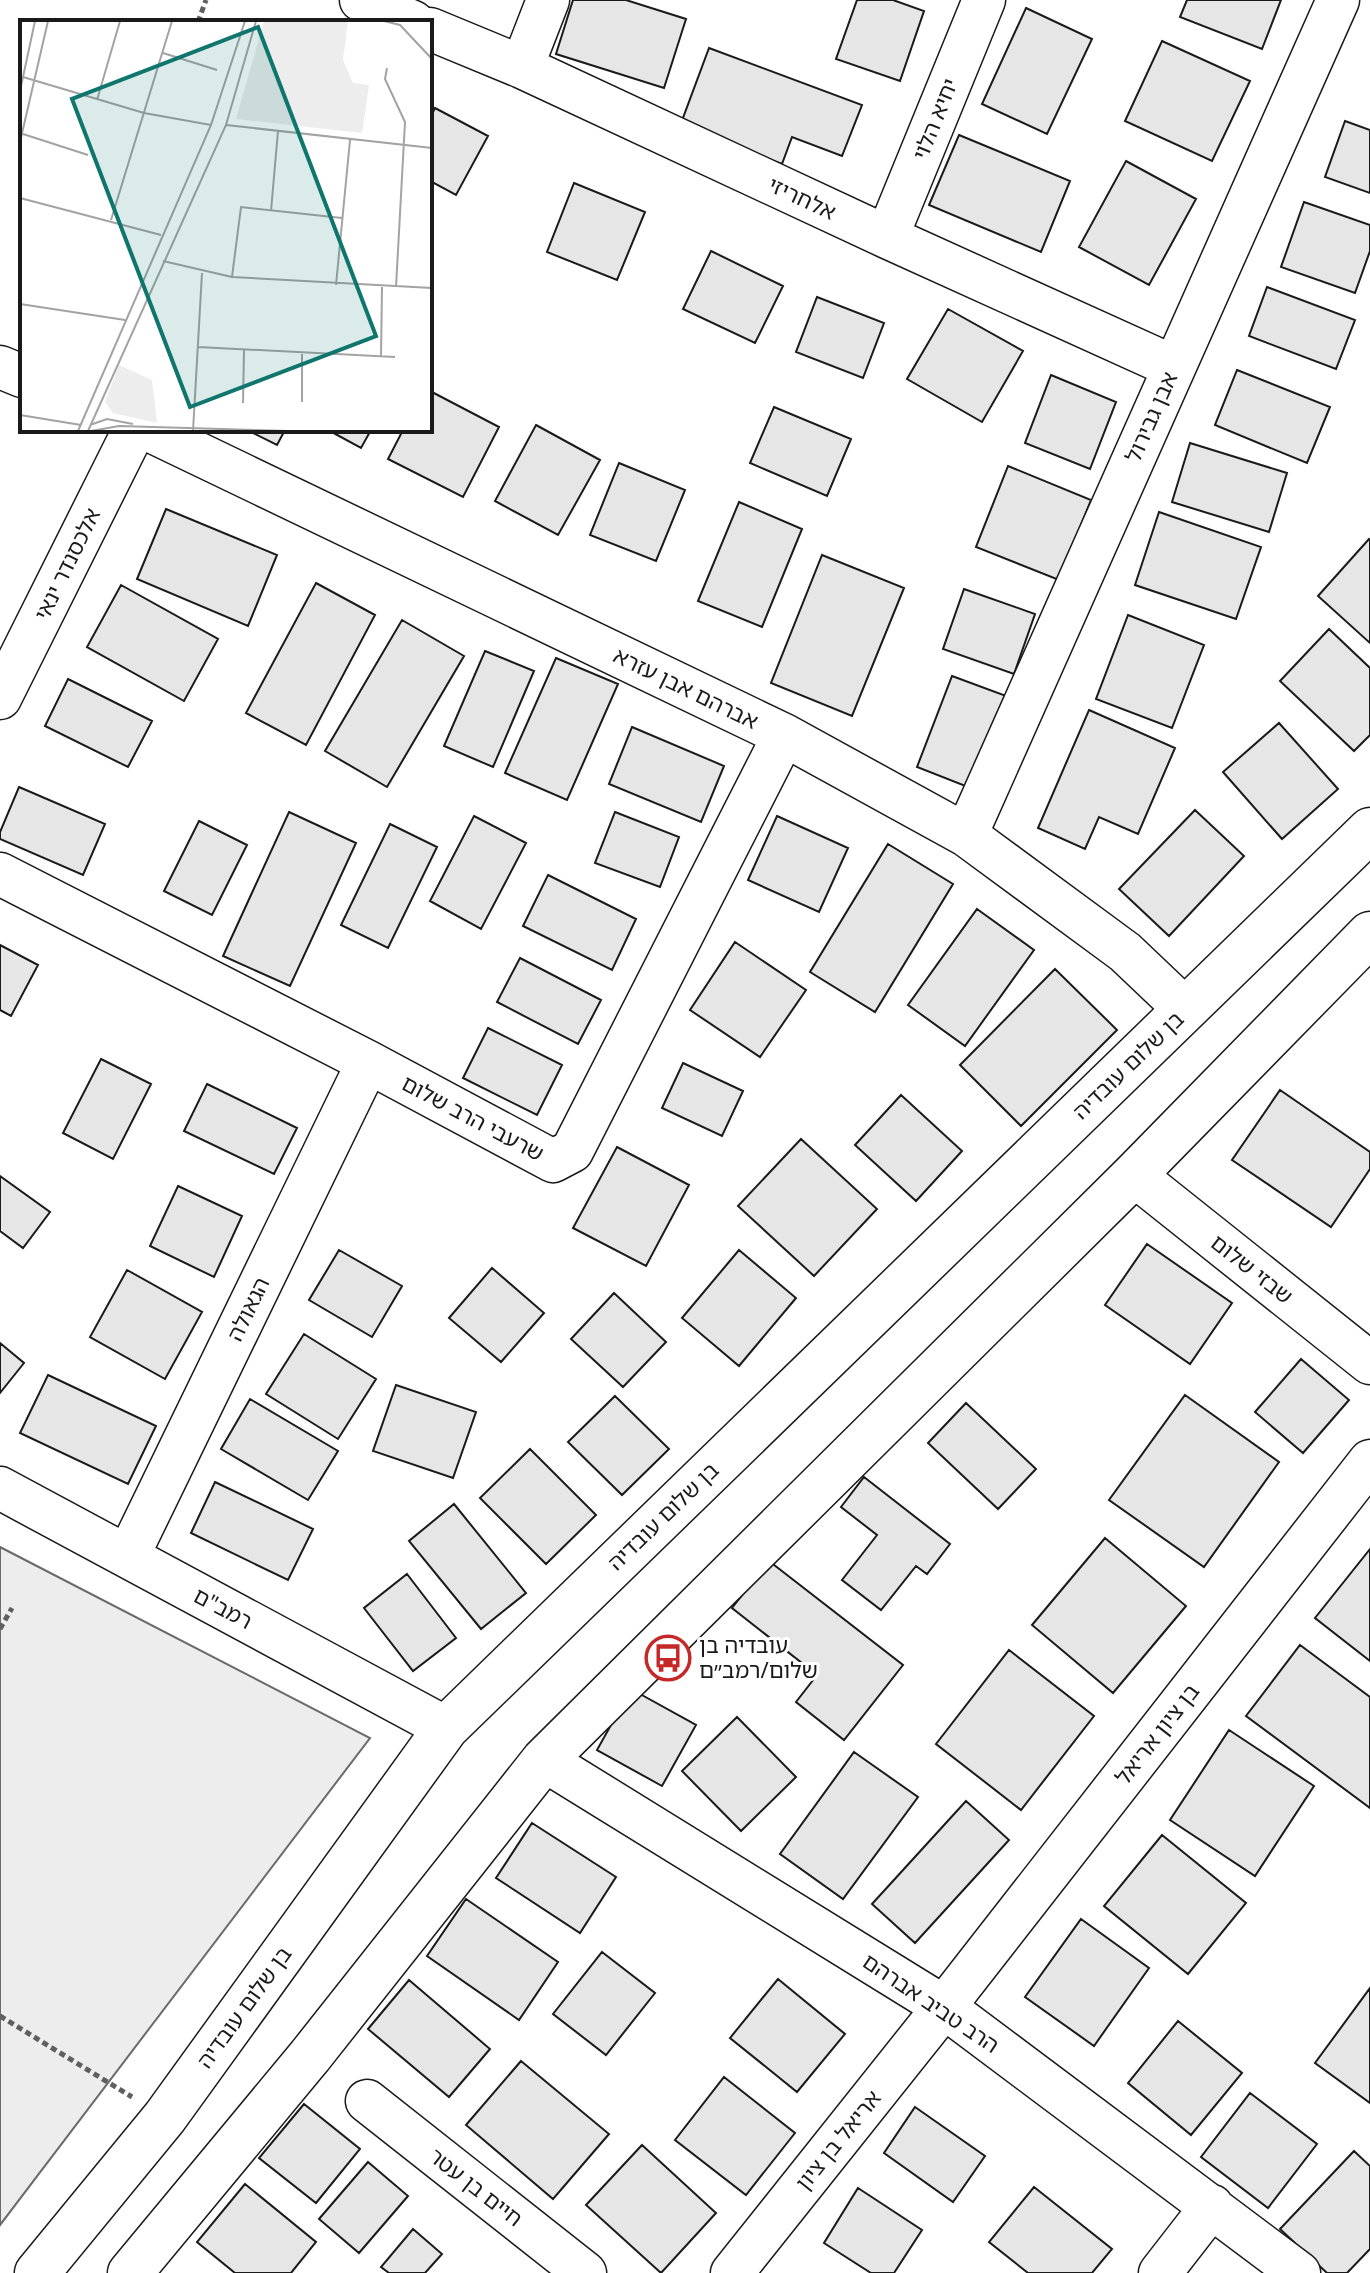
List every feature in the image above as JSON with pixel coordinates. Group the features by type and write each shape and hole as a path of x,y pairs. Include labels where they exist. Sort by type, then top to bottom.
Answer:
{"main road":[{"name":"בן שלום עובדיה","path":"37,2273 165,2117 446,1728 1370,830"},
{"path":"130,2273 310,2056 544,1760 1134,1175 1370,934"}],"street":[{"path":"361,0 408,20"},
{"path":"522,67 548,0"},
{"name":"יחיא הלוי","path":"887,237 984,0"},
{"name":"אבן גבירול","path":"966,835 1338,0"},
{"name":"אלחריזי","path":"432,30 522,67 1174,367"},
{"path":"0,367 20,375"},
{"name":"אלכסנדר ינאי","path":"0,698 133,432"},
{"name":"אברהם אבן עזרא","path":"153,432 784,735 966,835 1125,952 1185,1009"},
{"name":"שרעבי הרב שלום","path":"0,874 368,1062 553,1161 572,1151 784,735"},
{"name":"הגאולה","path":"128,1556 368,1062"},
{"name":"שבזי שלום","path":"1134,1175 1370,1363"},
{"name":"בן ציון אריאל","path":"944,2007 1370,1461"},
{"name":"רמב\"ם","path":"0,1488 446,1728"},
{"name":"הרב טביב אברהם","path":"544,1760 944,2007 1299,2273"},
{"name":"אריאל בן ציון","path":"732,2273 944,2007"},
{"name":"חיים בן עטר","path":"367,2101 585,2273"},
{"path":"1160,2273 1212,2206"}],"path":[{"path":"199,20 206,0"},
{"path":"0,1629 12,1608"},
{"path":"0,2016 165,2117"}],"shaded area":[{"path":"0,1547 370,1738 0,2225"}],"building":[{"path":"573,0 626,0 686,19 664,88 556,54"},
{"path":"857,0 893,0 924,11 900,81 836,59"},
{"path":"1187,0 1281,0 1262,49 1180,17"},
{"path":"1026,8 1092,39 1047,134 982,104"},
{"path":"1162,41 1250,81 1212,161 1125,121"},
{"path":"709,48 862,105 842,156 792,137 782,164 680,126"},
{"path":"435,108 488,136 456,195 432,182 432,114"},
{"path":"1345,121 1370,130 1370,193 1325,177"},
{"path":"959,135 1070,181 1041,252 929,205"},
{"path":"1126,161 1196,199 1149,285 1079,247"},
{"path":"574,183 645,212 617,280 547,252"},
{"path":"1304,202 1370,225 1370,251 1355,293 1281,267"},
{"path":"711,251 783,286 755,343 683,309"},
{"path":"1267,287 1355,320 1336,369 1249,336"},
{"path":"817,297 884,323 863,378 796,352"},
{"path":"948,309 1023,351 982,422 907,379"},
{"path":"1237,370 1330,407 1307,463 1215,425"},
{"path":"1051,375 1116,402 1090,469 1025,443"},
{"path":"432,392 499,427 463,497 388,459 402,432 432,432"},
{"path":"774,407 851,439 827,496 750,463"},
{"path":"536,425 600,460 558,535 495,501"},
{"path":"251,432 284,432 277,445"},
{"path":"332,432 370,432 361,448"},
{"path":"1190,443 1287,473 1269,532 1172,502"},
{"path":"619,463 685,490 656,561 590,535"},
{"path":"1008,466 1091,500 1059,580 976,547"},
{"path":"739,502 802,529 762,627 698,601"},
{"path":"166,509 277,555 248,626 137,579"},
{"path":"1159,512 1261,547 1236,619 1135,585"},
{"path":"1370,540 1370,643 1318,596"},
{"path":"822,555 904,588 852,716 771,683"},
{"path":"316,583 375,615 306,745 246,713"},
{"path":"121,585 218,639 184,701 87,647"},
{"path":"964,589 1035,614 1014,674 943,649"},
{"path":"1128,615 1204,645 1172,728 1096,699"},
{"path":"402,620 464,656 387,787 325,751"},
{"path":"1329,629 1370,668 1370,735 1354,751 1280,681"},
{"path":"485,651 534,671 493,767 444,746"},
{"path":"556,658 618,684 567,800 505,773"},
{"path":"952,676 1009,697 973,789 917,767"},
{"path":"68,679 152,721 128,767 45,726"},
{"path":"1089,710 1175,748 1138,834 1099,817 1085,849 1038,828"},
{"path":"1279,723 1338,789 1282,839 1223,772"},
{"path":"632,727 724,766 701,822 609,784"},
{"path":"19,787 105,824 83,875 0,839 0,832"},
{"path":"1195,810 1244,856 1169,936 1119,889"},
{"path":"289,812 356,843 290,986 223,956"},
{"path":"615,812 679,837 660,887 595,863"},
{"path":"474,816 526,843 481,929 430,901"},
{"path":"777,816 848,848 819,912 748,880"},
{"path":"199,821 247,845 212,915 164,891"},
{"path":"390,824 437,847 388,948 341,925"},
{"path":"888,844 953,884 875,1012 810,972"},
{"path":"548,875 636,919 612,970 523,926"},
{"path":"977,909 1034,950 965,1046 908,1005"},
{"path":"735,942 806,990 760,1057 690,1010"},
{"path":"0,945 38,965 11,1016 0,1010"},
{"path":"520,958 601,1000 578,1044 497,1002"},
{"path":"1055,969 1117,1030 1021,1126 960,1065"},
{"path":"488,1028 562,1065 537,1115 463,1078"},
{"path":"101,1059 151,1084 113,1159 63,1133"},
{"path":"683,1063 743,1091 722,1136 662,1108"},
{"path":"207,1084 297,1128 274,1174 184,1131"},
{"path":"1280,1090 1370,1152 1370,1169 1331,1227 1232,1160"},
{"path":"901,1095 962,1151 916,1201 855,1145"},
{"path":"801,1139 877,1209 814,1276 738,1206"},
{"path":"617,1147 689,1185 646,1266 573,1228"},
{"path":"0,1176 50,1212 23,1248 0,1231"},
{"path":"178,1186 242,1216 214,1277 150,1246"},
{"path":"1147,1244 1232,1303 1190,1364 1105,1305"},
{"path":"339,1250 402,1286 372,1337 309,1300"},
{"path":"739,1250 796,1298 739,1366 682,1318"},
{"path":"492,1268 544,1313 501,1362 449,1318"},
{"path":"127,1270 202,1312 165,1379 90,1337"},
{"path":"614,1293 666,1342 623,1387 571,1339"},
{"path":"304,1334 376,1379 338,1439 266,1394"},
{"path":"0,1343 24,1363 0,1393"},
{"path":"1301,1359 1349,1400 1303,1453 1255,1412"},
{"path":"48,1375 156,1426 128,1484 20,1433"},
{"path":"396,1385 476,1412 453,1478 373,1451"},
{"path":"1185,1395 1279,1462 1204,1567 1109,1500"},
{"path":"615,1396 669,1449 622,1495 568,1442"},
{"path":"250,1399 338,1451 308,1500 221,1449"},
{"path":"966,1403 1036,1469 998,1509 928,1443"},
{"path":"530,1449 596,1515 546,1564 480,1498"},
{"path":"864,1477 950,1544 927,1574 916,1566 881,1610 842,1580 877,1535 841,1507"},
{"path":"215,1482 313,1529 288,1580 191,1533"},
{"path":"454,1504 526,1593 481,1629 409,1541"},
{"path":"1105,1538 1186,1606 1113,1693 1032,1625"},
{"path":"1370,1549 1370,1661 1315,1618"},
{"path":"769,1561 903,1665 844,1740 796,1702 817,1675 732,1608"},
{"path":"407,1574 456,1638 413,1671 364,1608"},
{"path":"1300,1645 1370,1697 1370,1808 1246,1716"},
{"path":"1009,1650 1094,1716 1021,1810 936,1744"},
{"path":"631,1689 696,1725 662,1786 597,1750"},
{"path":"737,1717 796,1777 741,1831 682,1771"},
{"path":"1229,1730 1314,1786 1255,1876 1170,1820"},
{"path":"854,1752 918,1797 843,1899 780,1854"},
{"path":"966,1801 1009,1840 915,1943 872,1904"},
{"path":"532,1823 616,1877 580,1933 496,1878"},
{"path":"1162,1835 1246,1903 1188,1974 1104,1906"},
{"path":"466,1899 558,1962 519,2020 427,1956"},
{"path":"1081,1919 1149,1968 1094,2046 1025,1997"},
{"path":"602,1952 655,1993 606,2055 553,2014"},
{"path":"778,1979 845,2034 797,2092 730,2038"},
{"path":"409,1980 490,2049 449,2097 368,2029"},
{"path":"1370,1988 1370,2103 1315,2063"},
{"path":"1178,2021 1242,2073 1191,2135 1128,2083"},
{"path":"521,2061 609,2134 553,2199 466,2125"},
{"path":"724,2077 795,2133 746,2195 675,2140"},
{"path":"1250,2093 1317,2144 1268,2208 1201,2157"},
{"path":"304,2104 360,2149 316,2203 259,2158"},
{"path":"915,2107 985,2156 953,2202 884,2153"},
{"path":"642,2145 716,2213 661,2273 586,2205"},
{"path":"1354,2151 1370,2166 1370,2249 1347,2273 1327,2273 1280,2229"},
{"path":"368,2162 408,2196 359,2253 319,2219"},
{"path":"245,2184 316,2242 291,2273 235,2273 197,2242"},
{"path":"1034,2187 1112,2249 1092,2273 1028,2273 989,2242"},
{"path":"858,2188 922,2230 894,2273 871,2273 824,2243"},
{"path":"413,2229 442,2254 425,2273 389,2273 381,2267"}],"place":[{"name":"עובדיה בן שלום/רמב״ם","path":"668,1658"}]}
